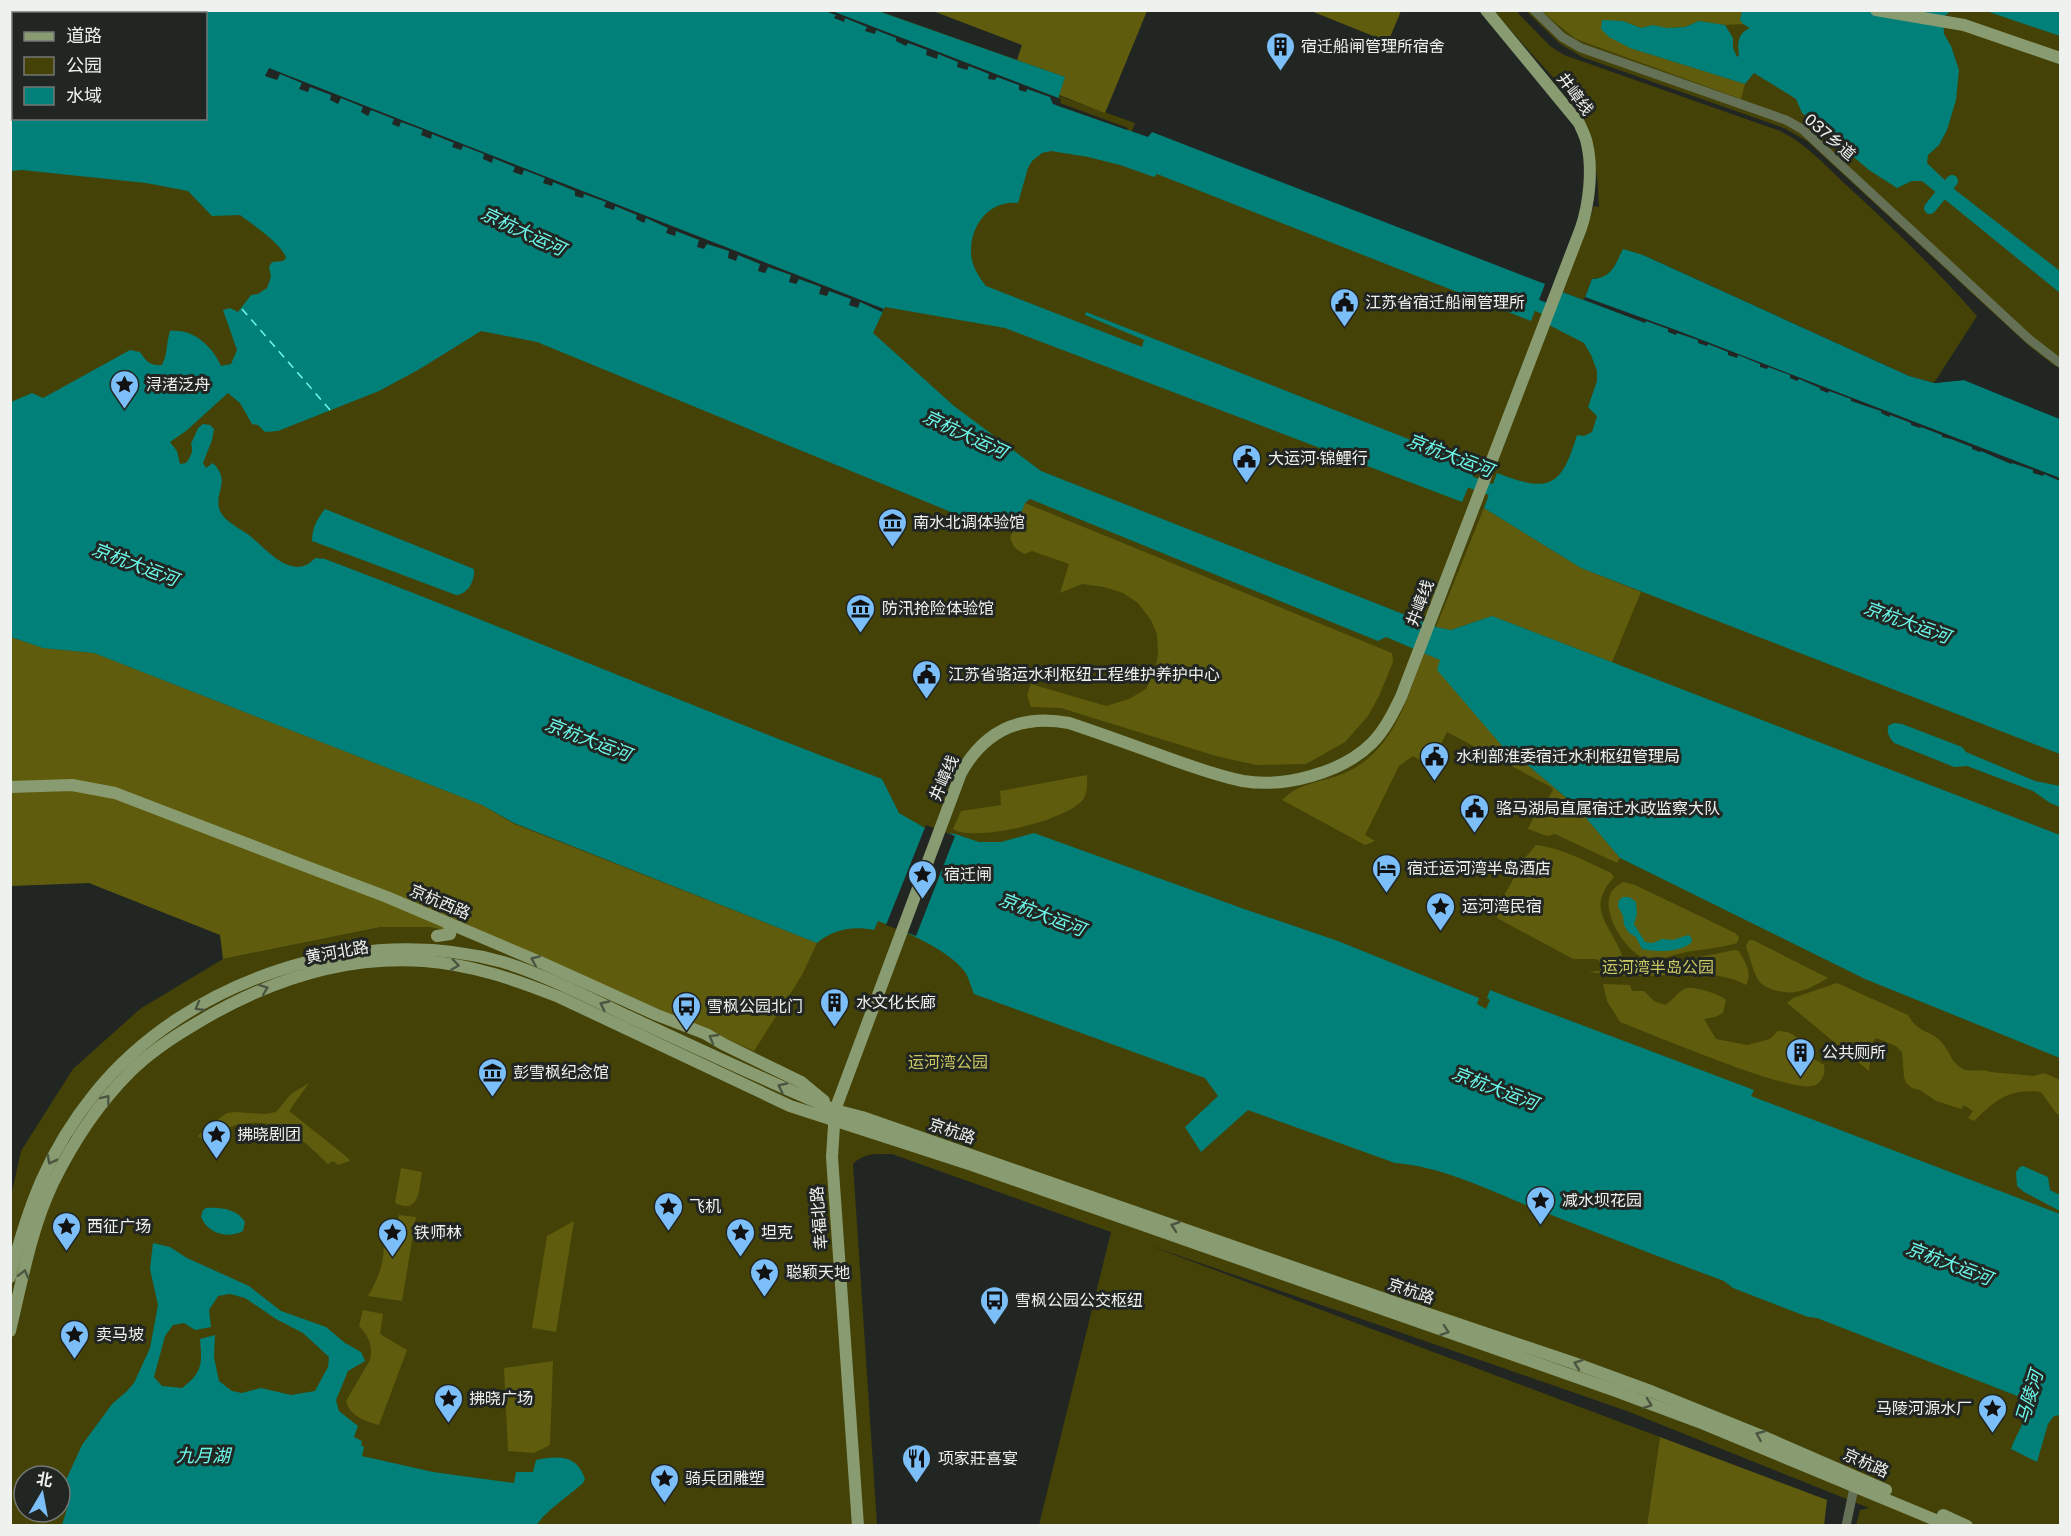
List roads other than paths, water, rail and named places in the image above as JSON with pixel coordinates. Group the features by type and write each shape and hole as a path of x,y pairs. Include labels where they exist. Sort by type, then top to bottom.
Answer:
{"main road":[{"path":"1876,10 1964,25 2061,58"},
{"name":"井嶂线","path":"894,956 962,773 974,753 998,732 1024,722 1052,720 1069,723 1197,768 1244,781 1266,783 1296,780 1326,771 1362,752 1387,724 1401,697 1435,610 1585,217 1589,169 1587,145 1579,123 1486,11"},
{"name":"京杭西路","path":"10,787 72,785 115,792 376,893 706,1034 801,1082 834,1116"},
{"path":"437,936 450,934 452,930 448,924"},
{"name":"黄河北路","path":"10,1277 35,1192 67,1132 112,1074 173,1022 249,981 315,959 368,951 421,950 503,962 563,986 834,1116"},
{"name":"幸福北路","path":"858,1526 832,1157 834,1116 838,1099 894,956"},
{"name":"黄河北路","path":"10,1330 26,1264 50,1191 79,1136 111,1093 151,1054 204,1019 254,993 322,969 364,962 397,960 447,964 488,971 559,997 790,1106 834,1116"},
{"name":"京杭路","path":"834,1116 862,1117 1574,1363 1675,1401 1856,1481 1950,1526"},
{"name":"京杭路","path":"1856,1481 1967,1526"}],"street":[{"name":"037乡道","path":"1534,10 1562,37 1581,48 1786,120 1802,129 2030,339 2061,363"},
{"path":"1846,1526 1856,1481"}],"water":[{"name":"马陵河","path":"11,11 878,11 1065,77 1056,105 1148,137 1152,132 1545,284 1531,321 1157,174 1154,177 1120,165 1051,151 1042,153 1032,161 1018,203 999,205 991,210 978,223 974,232 972,261 986,286 1142,347 1144,340 1085,315 1086,312 1477,466 1462,502 1005,328 885,307 873,333 954,406 1041,471 1436,627 1451,630 1492,616 2060,835 2060,1058 1865,979 1620,858 1575,805 1503,747 1437,670 1440,660 1386,637 1378,641 1030,499 1025,503 1017,523 992,517 968,519 537,342 481,331 379,391 278,431 265,432 258,425 252,424 240,403 228,393 186,431 170,442 177,451 180,464 186,463 191,454 191,444 198,428 203,424 210,425 214,429 203,463 206,468 213,463 221,476 218,504 222,515 280,561 298,567 307,565 315,558 325,559 882,779 899,813 932,832 955,834 979,842 1001,842 1034,833 1338,941 1479,998 1477,1004 1486,1009 1490,1000 1487,998 1490,990 1754,1090 1751,1096 2060,1214 2060,1415 2054,1416 2048,1424 2037,1462 2011,1449 2028,1405 2020,1397 1733,1288 1724,1281 1464,1180 1429,1169 1395,1163 1248,1110 1201,1152 1185,1127 1218,1096 1205,1078 974,994 965,972 948,956 937,948 889,925 878,921 874,930 859,928 844,930 830,934 817,943 514,823 482,805 94,653 43,648 11,637 11,402 32,393 43,398 130,350 140,352 151,364 162,365 170,331 193,335 207,345 221,366 231,364 237,350 223,310 230,308 238,312 251,295 258,294 267,288 271,277 269,267 272,262 283,261 286,258 273,241 240,215 212,216 188,191 146,183 22,170 11,171"},
{"path":"1742,11 1951,11 1943,17 1944,34 1951,46 1959,70 1956,100 1947,130 1939,145 1928,155 1927,163 1954,189 2060,271 2060,293 1922,181 1912,181 1897,188 1869,170 1802,113 1796,99 1754,73 1745,84 1630,48 1609,37 1601,29 1602,20 1623,21 1641,28 1653,25 1667,28 1685,27 1699,21 1725,25 1733,38 1733,48 1737,57 1741,36 1750,28 1740,20"},
{"path":"1986,11 2060,11 2060,36"},
{"path":"1623,249 1643,255 1909,376 1934,383 1964,380 2060,419 2060,754 1581,568 1484,508 1497,473 1529,483 1541,484 1550,481 1558,476 1565,466 1577,435 1584,436 1592,432 1597,416 1588,407 1597,381 1597,371 1591,355 1584,343 1549,325 1562,292 1584,300 1592,279 1608,273"},
{"path":"325,509 474,569 472,582 464,592 456,595 312,541 316,524"},
{"path":"1894,723 1962,747 1966,752 2035,781 2060,786 2060,807 2033,791 1967,766 1954,767 1894,743 1889,735 1888,726"},
{"path":"1629,897 1636,902 1637,914 1634,924 1645,942 1673,940 1688,935 1692,942 1675,950 1642,949 1636,937 1629,933 1624,925 1618,906 1619,900"},
{"path":"2023,1166 2048,1177 2050,1190 2060,1195 2060,1211 2017,1186 2016,1172"},
{"path":"206,1208 223,1209 238,1214 245,1222 243,1231 225,1235 213,1231 201,1217"},
{"name":"九月湖","path":"153,1243 170,1247 187,1258 249,1286 281,1311 326,1327 345,1343 361,1352 365,1361 348,1371 336,1400 339,1411 358,1426 354,1437 362,1441 361,1445 364,1447 362,1456 433,1472 514,1483 516,1472 533,1472 536,1460 559,1458 572,1461 577,1465 585,1479 537,1525 62,1525 72,1524 72,1467 82,1445 112,1404 134,1383 150,1348 158,1305 150,1269","holes":["230,1294 245,1298 276,1319 303,1333 329,1357 328,1367 315,1391 291,1395 261,1388 242,1393 232,1391 219,1381 214,1357 215,1335 200,1339 200,1367 194,1377 182,1388 162,1386 154,1377 165,1336 173,1325 184,1323 195,1330 211,1327 209,1310 218,1296"]}],"waterway":[{"path":"1930,208 1952,181"},
{"name":"京杭大运河","path":"1522,299 1558,314"},
{"name":"京杭大运河","path":"1457,477 1505,495"}],"place":[{"name":"宿迁船闸管理所宿舍","path":"1280,72"},
{"name":"江苏省宿迁船闸管理所","path":"1344,328"},
{"name":"浔渚泛舟","path":"125,410"},
{"name":"大运河·锦鲤行","path":"1247,484"},
{"name":"南水北调体验馆","path":"892,548"},
{"name":"防汛抢险体验馆","path":"861,634"},
{"name":"江苏省骆运水利枢纽工程维护养护中心","path":"927,700"},
{"name":"水利部淮委宿迁水利枢纽管理局","path":"1435,782"},
{"name":"骆马湖局直属宿迁水政监察大队","path":"1475,834"},
{"name":"宿迁运河湾半岛酒店","path":"1386,894"},
{"name":"宿迁闸","path":"923,900"},
{"name":"运河湾民宿","path":"1441,932"},
{"name":"水文化长廊","path":"835,1028"},
{"name":"雪枫公园北门","path":"686,1032"},
{"name":"公共厕所","path":"1801,1078"},
{"name":"彭雪枫纪念馆","path":"492,1098"},
{"name":"拂晓剧团","path":"216,1160"},
{"name":"减水坝花园","path":"1541,1226"},
{"name":"飞机","path":"668,1232"},
{"name":"西征广场","path":"66,1252"},
{"name":"铁师林","path":"393,1258"},
{"name":"坦克","path":"740,1258"},
{"name":"聪颖天地","path":"765,1298"},
{"name":"雪枫公园公交枢纽","path":"994,1326"},
{"name":"卖马坡","path":"75,1360"},
{"name":"拂晓广场","path":"448,1424"},
{"name":"马陵河源水厂","path":"1993,1434"},
{"name":"项家莊喜宴","path":"917,1484"},
{"name":"骑兵团雕塑","path":"664,1504"}],"park label":[{"name":"运河湾半岛公园","path":"1658,967"},
{"name":"运河湾公园","path":"948,1062"}]}
